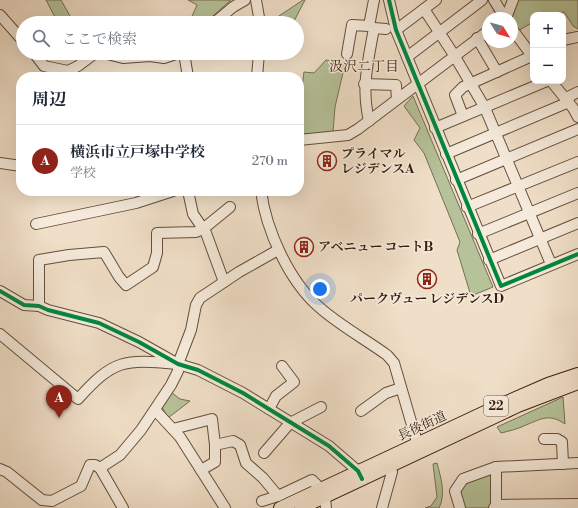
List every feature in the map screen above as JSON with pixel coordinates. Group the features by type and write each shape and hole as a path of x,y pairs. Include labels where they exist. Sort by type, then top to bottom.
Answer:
{"main road":[{"name":"長後街道","path":"360,475 390,467 419,449 502,404 548,384 578,374"},
{"name":"長後街道","path":"301,508 324,498 360,475 518,406 578,383"},
{"name":"長後街道","path":"279,502 324,498"}],"street":[{"path":"222,16 245,0"},
{"path":"256,0 259,16"},
{"path":"369,121 365,104 364,84 372,27 374,0"},
{"path":"389,0 391,30 407,57 478,234 501,286 578,254"},
{"path":"347,54 352,25 391,30 436,0"},
{"path":"407,57 482,0"},
{"path":"494,0 502,12"},
{"path":"508,12 513,0"},
{"path":"424,9 440,32 485,108 551,264"},
{"path":"0,15 16,33"},
{"path":"304,139 348,135 369,121 482,35"},
{"path":"518,37 530,53"},
{"path":"566,39 578,37"},
{"path":"477,38 497,72"},
{"path":"463,116 455,95 463,87 530,57"},
{"path":"39,60 44,66 68,71 86,60"},
{"path":"185,60 187,72"},
{"path":"257,72 258,60"},
{"path":"364,84 396,85 397,99"},
{"path":"435,128 540,84"},
{"path":"554,84 568,100 578,117"},
{"path":"446,154 568,100 578,92"},
{"path":"456,180 578,129"},
{"path":"0,162 16,165"},
{"path":"467,207 578,162"},
{"path":"478,234 578,192"},
{"path":"36,224 142,202 159,196"},
{"path":"189,196 193,214 206,233 224,282"},
{"path":"262,196 269,228 278,250 303,290 318,307 387,354 394,363 419,449"},
{"path":"39,306 39,260 69,255 104,252 119,277 126,285 153,267 157,253 157,233 191,232 203,229 218,215 230,207"},
{"path":"489,260 578,223"},
{"path":"100,468 120,455 155,410 178,371 178,364 191,330 196,305 200,298 278,250"},
{"path":"0,291 24,305 39,306 48,310 99,323 139,342 178,364 198,370 243,393 329,446 360,475"},
{"path":"0,334 78,399 103,373 116,365 140,362 178,364"},
{"path":"269,409 276,396 294,382 282,366"},
{"path":"361,411 386,393 401,388"},
{"path":"264,453 290,423 321,406"},
{"path":"155,410 180,437 225,508"},
{"path":"173,429 212,419 215,462 201,470"},
{"path":"544,440 557,439 562,442 562,464"},
{"path":"215,445 234,441 240,445 246,463 263,478 279,502"},
{"path":"460,508 455,491 463,479 496,467 578,463"},
{"path":"0,469 7,472 42,500 52,501 81,486 90,465 95,465 100,468 123,508"},
{"path":"382,508 392,472 390,467"},
{"path":"496,467 495,507 578,504"},
{"path":"262,502 279,502"}],"green space":[{"path":"46,0 61,0 70,16 54,16"},
{"path":"188,0 231,0 213,16 192,16 197,5"},
{"path":"303,0 305,0 297,16 279,16"},
{"path":"516,0 578,0 578,29 573,26 566,15 566,12 530,12 530,24 518,31 518,12 511,12"},
{"path":"326,60 345,64 335,107 333,132 304,136 304,72 314,73"},
{"path":"413,96 493,287 471,296 457,250 460,242 424,153 414,140 420,128 404,106"},
{"path":"171,392 180,399 190,401 168,418 162,407"},
{"path":"563,397 565,424 554,419 545,418 517,429 501,433 497,427"},
{"path":"437,463 442,486 441,503 439,508 425,508 431,506 437,497 433,464"},
{"path":"492,474 492,504 489,508 463,508 458,491 465,482"}],"cycle path":[{"path":"389,0 396,30 501,286 578,254"},
{"path":"0,291 24,305 39,306 48,310 99,323 139,342 178,364 198,370 243,393 329,446 358,471 362,479"}],"place":[{"name":"プライマル レジデンスA","path":"327,161"},
{"name":"アベニュー コートB","path":"304,247"},
{"name":"パークヴュー レジデンスD","path":"427,279"},
{"name":"横浜市立戸塚中学校","path":"59,418"}],"district":[{"name":"汲沢二丁目","path":"364,67"}]}
